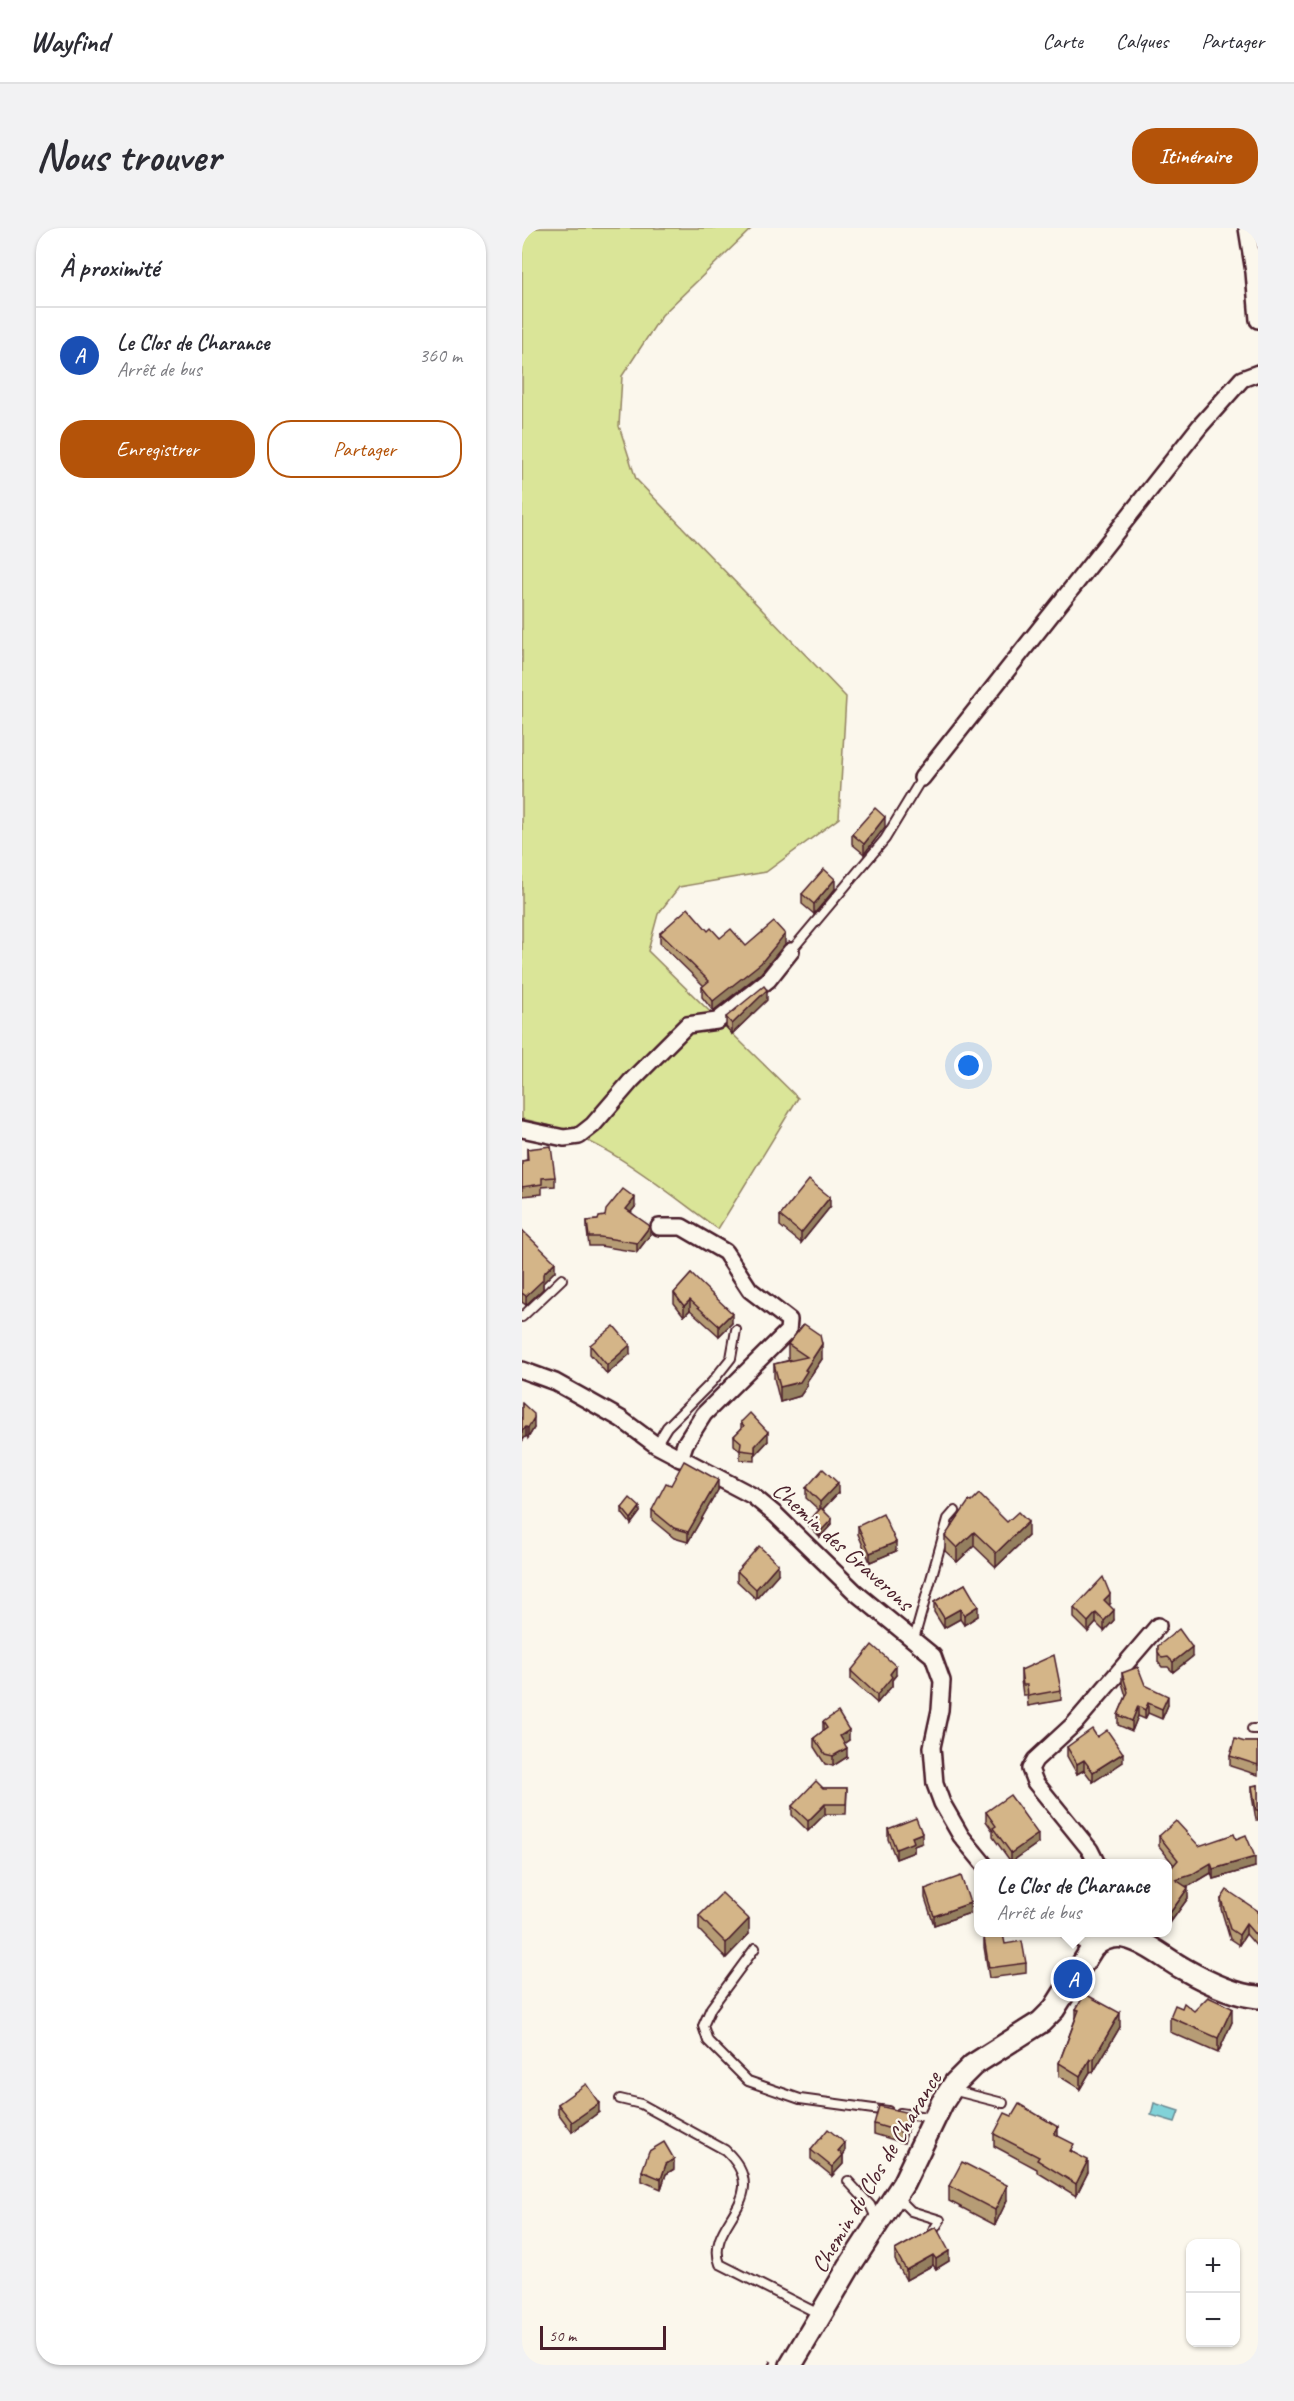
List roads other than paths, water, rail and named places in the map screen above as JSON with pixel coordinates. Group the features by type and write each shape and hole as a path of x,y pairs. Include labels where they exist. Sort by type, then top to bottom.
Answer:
{"street":[{"path":"1247,228 1257,287 1258,320"},
{"path":"922,778 1200,426 1242,379 1258,373"},
{"path":"522,1129 564,1138 579,1136 593,1125 631,1081 687,1025 717,1021 768,980 791,951"},
{"path":"659,1227 682,1227 725,1252 750,1290 789,1320 788,1331 770,1346 742,1379 704,1414 685,1444 680,1459"},
{"name":"Chemin des Graverons","path":"522,1370 555,1382 582,1396 621,1419 656,1445 753,1496 776,1515 855,1592 933,1656 942,1681 940,1710 932,1747 935,1784 942,1803 961,1836 981,1859"},
{"path":"1094,1859 1090,1850 1035,1782 1030,1770 1035,1760 1075,1723 1158,1626"},
{"path":"1078,1937 1093,1947 1101,1939 1107,1937"},
{"path":"1126,1937 1152,1948 1184,1969 1235,1993 1258,1997"},
{"name":"Chemin du Clos de Charance","path":"791,2365 895,2195 951,2089 973,2065 1012,2038 1041,2022 1054,2009 1093,1947"}],"lane":[{"path":"791,951 885,839 922,778"},
{"path":"522,1317 562,1279"},
{"path":"656,1445 667,1427 712,1382 731,1358 736,1330"},
{"path":"914,1639 948,1519 956,1511"},
{"path":"755,1948 711,2008 703,2026 708,2041 748,2081 800,2099 935,2118"},
{"path":"951,2089 1003,2103"},
{"path":"620,2099 641,2104 725,2150 735,2159 741,2172 743,2196 718,2242 716,2254 720,2264 820,2315"},
{"path":"848,2181 870,2205 878,2221"},
{"path":"895,2195 911,2211 940,2220 933,2231"}],"water":[{"path":"1154,2103 1179,2111 1175,2122 1151,2115"}],"place":[{"name":"Le Clos de Charance","path":"1073,1979"}]}
